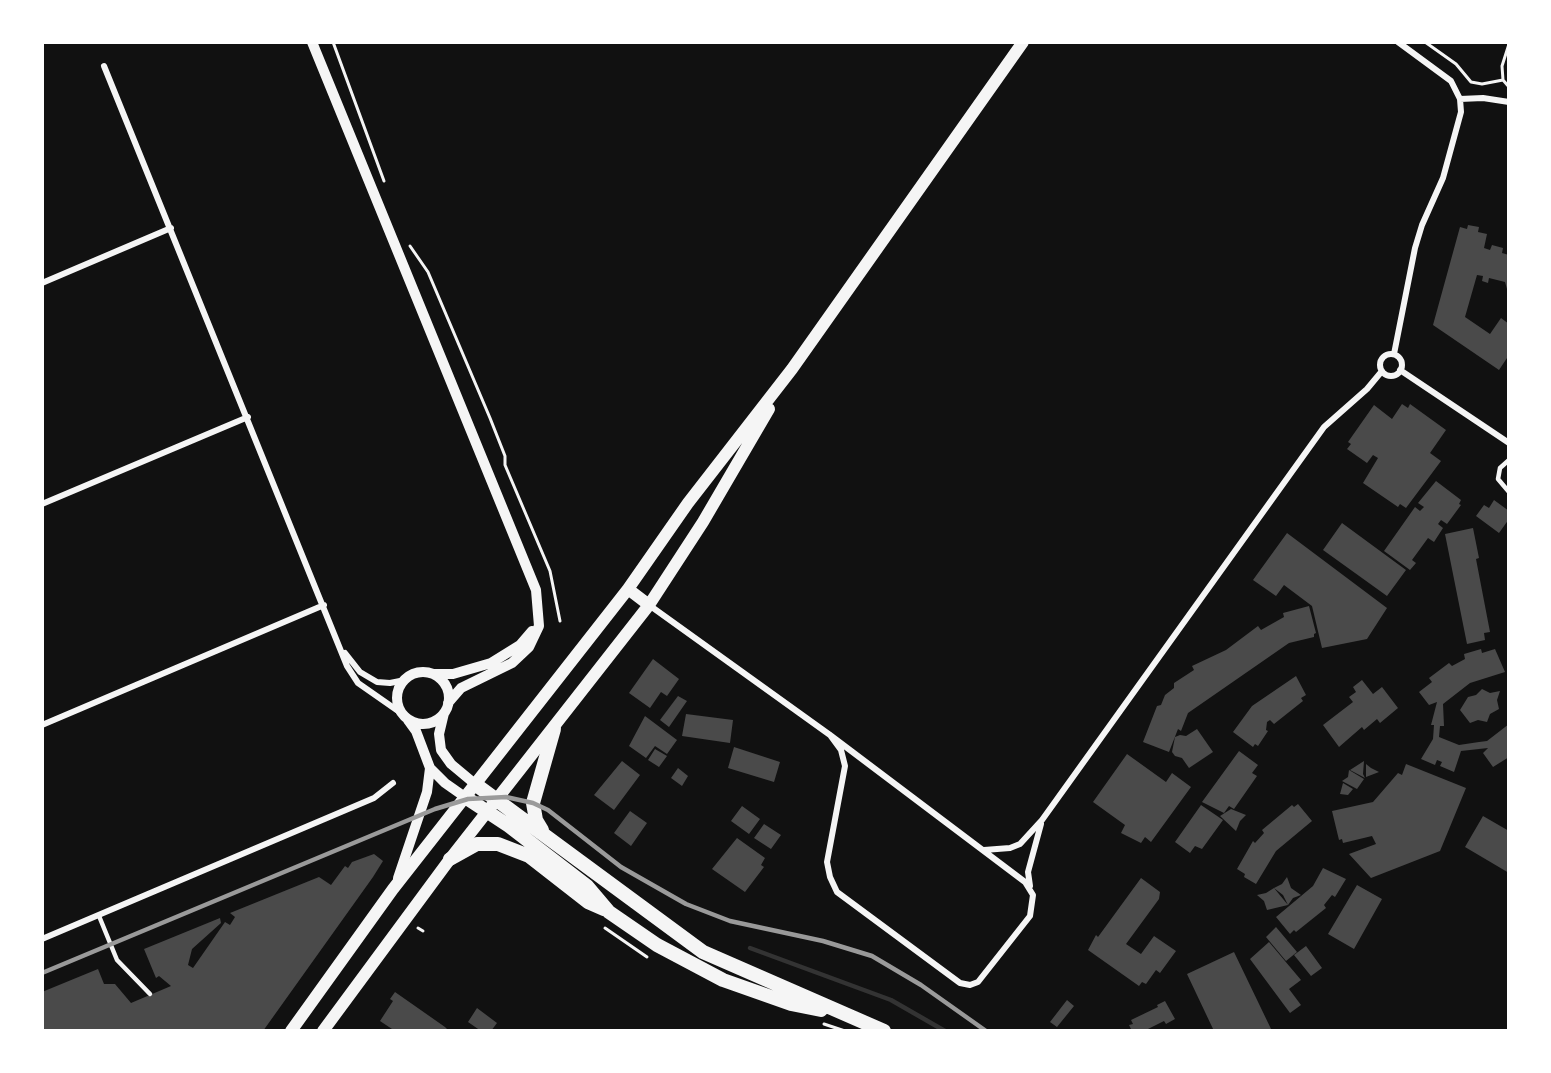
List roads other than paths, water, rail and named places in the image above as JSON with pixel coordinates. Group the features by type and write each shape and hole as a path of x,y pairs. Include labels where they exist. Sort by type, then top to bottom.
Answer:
{"main road":[{"path":"291,1031 393,889 628,589 688,503 792,369 1023,42"},
{"path":"323,1031 450,859 649,605 704,522 792,369"},
{"path":"628,589 649,605"},
{"path":"548,837 536,820 533,808 554,729"},
{"path":"476,784 703,952 885,1031"},
{"path":"465,796 587,886 609,912"},
{"path":"450,859 477,844 498,844 529,856 588,902 609,912 657,945 723,980 791,1004 847,1015"}],"street":[{"path":"104,66 354,678 417,723 429,723 446,708 461,688 512,663 529,648 537,634 539,611 533,577 312,42"},
{"path":"1394,354 1415,248 1450,156 1459,122 1461,99 1451,81 1398,42"},
{"path":"1461,99 1483,98 1509,102"},
{"path":"42,284 171,228"},
{"path":"1394,354 1401,360 1400,370"},
{"path":"1394,354 1383,357 1380,364 1382,371 1391,376 1400,370"},
{"path":"1400,370 1508,443"},
{"path":"983,850 1010,849 1020,844 1042,820 1324,427 1367,389 1382,371"},
{"path":"42,504 248,417"},
{"path":"42,725 324,604"},
{"path":"649,605 789,705 1020,876 1031,890"},
{"path":"340,645 353,664 370,679 383,684 405,680 418,673 462,672 501,659 527,639 537,622 539,611"},
{"path":"433,674 446,686 446,708 438,734 441,750 451,764 476,784"},
{"path":"405,680 397,699 404,715 416,731 430,768 445,783 465,796"},
{"path":"830,735 841,750 845,766 827,862 833,885 843,898 960,983 970,985 983,979 1030,916 1033,900 1028,872 1042,820"},
{"path":"393,889 403,868 427,792 430,768"},
{"path":"42,939 374,798 393,783"}],"lane":[{"path":"1509,460 1500,468 1498,479 1509,492"},
{"path":"99,916 117,960 150,993"}],"waterway":[{"path":"750,948 891,1000 945,1031"}],"railway":[{"path":"42,973 435,809 468,799 506,797 533,803 548,810 621,867 686,904 730,921 823,941 872,956 921,985 986,1031"}]}
